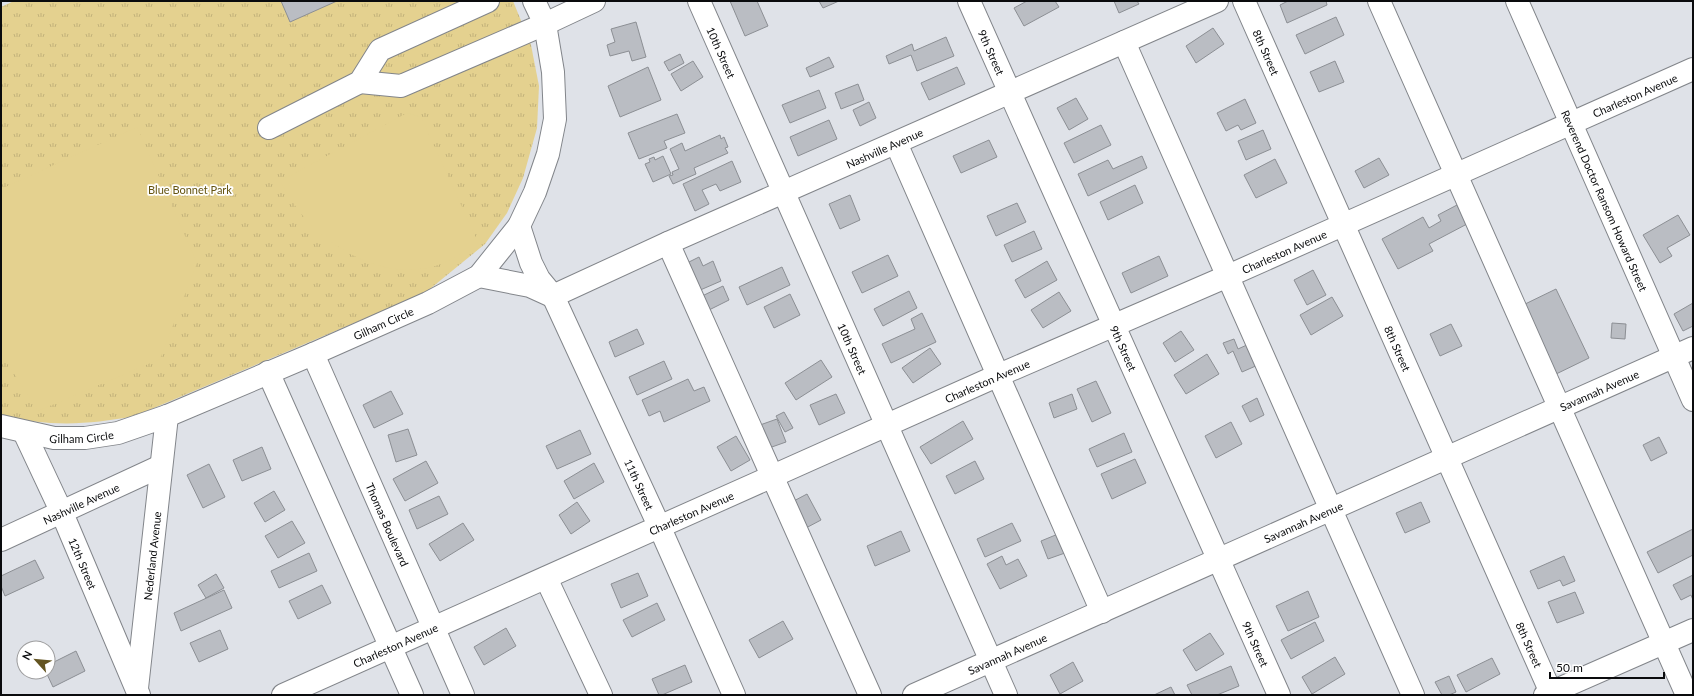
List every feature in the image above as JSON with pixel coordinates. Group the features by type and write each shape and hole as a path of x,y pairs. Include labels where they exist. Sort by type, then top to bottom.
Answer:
{"street":[{"path":"269,128 360,82 380,50 488,1"},
{"name":"Gilham Circle","path":"1,426 54,438 85,438 118,433 167,416 313,354 428,303 480,276 519,226 535,192 548,154 555,119 553,72 544,24 534,1"},
{"path":"360,82 401,86 594,1"},
{"name":"10th Street","path":"699,1 1006,695"},
{"name":"9th Street","path":"969,1 1011,92 1279,695"},
{"name":"Nashville Avenue","path":"553,296 668,243 1217,1"},
{"name":"8th Street","path":"1244,1 1447,458 1549,694"},
{"path":"1379,1 1455,176 1687,695"},
{"name":"Reverend Doctor Ransom Howard Street","path":"1517,1 1572,124 1683,352 1693,400"},
{"path":"1124,42 1332,510 1412,695"},
{"name":"Charleston Avenue","path":"283,695 660,528 999,375 1343,226 1693,70"},
{"path":"896,143 1102,612"},
{"name":"11th Street","path":"519,226 531,263 539,279 553,296 660,528 734,695"},
{"path":"668,243 870,695"},
{"path":"480,276 530,286 553,296"},
{"name":"Savannah Avenue","path":"914,695 1332,510 1683,352"},
{"name":"Thomas Boulevard","path":"313,354 464,695"},
{"path":"268,372 412,695"},
{"name":"Nederland Avenue","path":"137,693 167,416"},
{"name":"12th Street","path":"24,432 62,513 137,693"},
{"name":"Nashville Avenue","path":"1,540 161,466"},
{"path":"546,578 601,695"},
{"path":"1549,694 1693,630"}],"green space":[{"name":"Blue Bonnet Park","path":"14,1 513,1 531,45 539,86 537,128 523,178 507,213 485,244 425,293 135,416 84,423 52,423 1,415 1,7"},
{"path":"407,113 421,117 477,240 457,256 437,266 415,270 393,269 371,263 350,254 330,241 312,226 303,216 280,181"},
{"path":"137,127 197,263 160,359 38,411 1,353 1,189"}],"building":[{"path":"281,1 337,1 290,22"},
{"path":"730,1 757,1 768,26 745,36"},
{"path":"819,1 839,1 823,8"},
{"path":"1027,1 1055,1 1059,7 1024,26 1014,8"},
{"path":"1114,1 1137,1 1139,4 1119,13"},
{"path":"1288,1 1326,1 1327,5 1287,23 1280,5"},
{"path":"1336,17 1344,35 1305,54 1296,35"},
{"path":"636,22 646,57 632,61 629,51 610,56 607,45 615,42 611,29"},
{"path":"1213,28 1224,44 1196,63 1186,46"},
{"path":"946,37 954,56 917,71 911,55 889,64 886,56 912,44 914,51"},
{"path":"680,54 684,63 669,71 664,62"},
{"path":"829,57 834,67 810,77 806,68"},
{"path":"693,61 703,77 681,91 671,74"},
{"path":"1335,61 1344,82 1319,92 1310,72"},
{"path":"648,67 661,100 620,117 608,86"},
{"path":"957,67 965,84 929,100 921,83"},
{"path":"858,84 864,100 841,109 835,93"},
{"path":"819,90 826,108 790,123 782,105"},
{"path":"1076,98 1088,119 1069,130 1057,108"},
{"path":"1245,99 1256,123 1241,130 1238,125 1226,131 1217,113"},
{"path":"869,102 876,118 860,126 853,110"},
{"path":"677,114 685,133 664,141 667,148 639,159 628,133"},
{"path":"829,120 837,139 798,156 790,137"},
{"path":"1101,125 1111,145 1074,163 1064,143"},
{"path":"1263,130 1271,149 1246,160 1238,141"},
{"path":"720,135 721,139 724,137 728,147 725,148 728,153 694,168 696,174 673,184 669,176 673,175 672,172 679,169 670,149 682,143 685,151"},
{"path":"989,140 997,157 961,173 953,156"},
{"path":"663,156 671,174 653,182 645,164 650,162 649,159 654,157 655,160"},
{"path":"1142,156 1147,168 1088,196 1078,174 1108,160 1113,169"},
{"path":"1379,158 1389,175 1364,188 1355,171"},
{"path":"1275,159 1287,183 1256,198 1244,175"},
{"path":"732,161 741,182 720,191 716,184 702,190 709,204 695,211 683,184"},
{"path":"1135,185 1143,203 1108,220 1100,202"},
{"path":"850,195 860,220 840,229 829,204"},
{"path":"1017,203 1026,222 996,236 987,216"},
{"path":"1457,205 1467,224 1429,244 1433,251 1398,269 1382,239 1423,217 1429,228 1441,221 1438,215"},
{"path":"1678,215 1690,235 1667,248 1672,256 1660,263 1643,235"},
{"path":"1034,231 1042,249 1012,262 1004,245"},
{"path":"888,255 898,276 862,293 852,272"},
{"path":"1159,256 1168,276 1131,293 1122,273"},
{"path":"699,257 703,266 713,261 721,281 698,291 687,263"},
{"path":"1047,261 1057,280 1025,298 1015,280"},
{"path":"782,267 790,285 747,305 739,287"},
{"path":"1313,270 1326,295 1307,305 1294,280"},
{"path":"723,286 729,300 707,311 700,297"},
{"path":"1556,289 1589,358 1552,376 1519,307"},
{"path":"909,291 917,308 883,326 874,309"},
{"path":"1059,292 1071,311 1043,328 1031,310"},
{"path":"790,294 800,315 774,328 764,307"},
{"path":"1332,297 1343,316 1311,335 1300,315"},
{"path":"1693,303 1693,326 1683,331 1674,314"},
{"path":"922,313 936,342 891,363 882,344 915,329 911,319"},
{"path":"1612,323 1626,324 1625,339 1611,338"},
{"path":"1451,324 1462,346 1440,356 1430,334"},
{"path":"637,329 644,344 615,357 609,342"},
{"path":"1181,331 1194,350 1175,362 1163,343"},
{"path":"1234,339 1238,349 1249,344 1258,365 1242,372 1233,351 1228,354 1223,343"},
{"path":"930,348 941,364 913,383 902,368"},
{"path":"1207,354 1219,374 1186,394 1174,375"},
{"path":"821,360 832,377 796,400 785,383"},
{"path":"664,361 672,379 637,395 629,377"},
{"path":"688,379 694,391 704,387 710,401 664,422 660,411 649,416 642,400"},
{"path":"1096,381 1111,413 1092,422 1077,389"},
{"path":"391,391 403,414 374,428 363,405"},
{"path":"836,394 845,413 819,425 810,405"},
{"path":"1072,394 1077,409 1054,418 1049,403"},
{"path":"1257,398 1264,415 1250,422 1242,406"},
{"path":"784,412 793,428 785,432 776,416"},
{"path":"777,419 786,442 769,448 760,425"},
{"path":"963,421 973,439 931,464 920,447"},
{"path":"1231,422 1242,444 1216,458 1205,436"},
{"path":"408,429 417,455 396,462 388,435"},
{"path":"580,430 591,454 557,469 546,446"},
{"path":"1124,433 1132,452 1097,467 1089,449"},
{"path":"736,436 750,460 731,471 717,447"},
{"path":"1659,437 1667,453 1651,461 1643,445"},
{"path":"262,447 271,469 242,481 233,460"},
{"path":"1135,459 1146,483 1112,499 1101,474"},
{"path":"426,461 438,483 405,501 393,479"},
{"path":"975,461 984,479 955,494 946,476"},
{"path":"594,463 604,482 574,499 564,481"},
{"path":"209,464 225,497 203,508 187,475"},
{"path":"274,491 285,510 265,522 254,503"},
{"path":"807,494 821,520 804,529 790,503"},
{"path":"439,496 448,514 417,529 409,510"},
{"path":"577,502 590,521 571,534 559,515"},
{"path":"1421,502 1430,522 1405,533 1396,513"},
{"path":"292,521 305,543 278,558 265,536"},
{"path":"463,523 474,540 440,561 429,544"},
{"path":"1012,523 1021,541 985,557 977,539"},
{"path":"1693,529 1693,555 1658,573 1647,552"},
{"path":"901,531 910,551 875,566 867,546"},
{"path":"1058,534 1065,553 1048,559 1041,541"},
{"path":"309,553 317,571 279,588 271,571"},
{"path":"1002,556 1006,565 1018,559 1027,576 1000,589 987,564"},
{"path":"1564,556 1575,581 1563,586 1560,580 1538,589 1530,571"},
{"path":"35,560 44,578 5,596 1,586 1,576"},
{"path":"638,573 648,596 621,608 611,584"},
{"path":"216,574 224,588 206,598 198,585"},
{"path":"1693,575 1693,600 1691,595 1681,600 1673,585"},
{"path":"322,585 331,603 298,619 289,601"},
{"path":"224,590 232,608 181,631 174,613"},
{"path":"1308,591 1319,617 1288,631 1276,606"},
{"path":"1575,592 1584,613 1557,623 1548,602"},
{"path":"657,603 665,620 632,637 623,620"},
{"path":"783,621 793,639 759,658 749,640"},
{"path":"1315,622 1324,641 1291,659 1281,640"},
{"path":"506,628 516,646 484,665 474,647"},
{"path":"220,630 228,649 199,662 190,643"},
{"path":"1210,633 1224,654 1196,671 1183,650"},
{"path":"76,651 85,671 53,687 50,680 56,680 56,661"},
{"path":"1335,657 1345,674 1312,694 1302,677"},
{"path":"1492,658 1500,674 1466,692 1457,675"},
{"path":"1073,662 1083,681 1060,694 1050,675"},
{"path":"685,665 692,682 659,695 652,679"},
{"path":"1231,666 1239,686 1217,695 1192,695 1187,685"},
{"path":"1449,676 1456,692 1449,695 1442,695 1435,682"},
{"path":"1171,687 1175,695 1154,695"}]}
